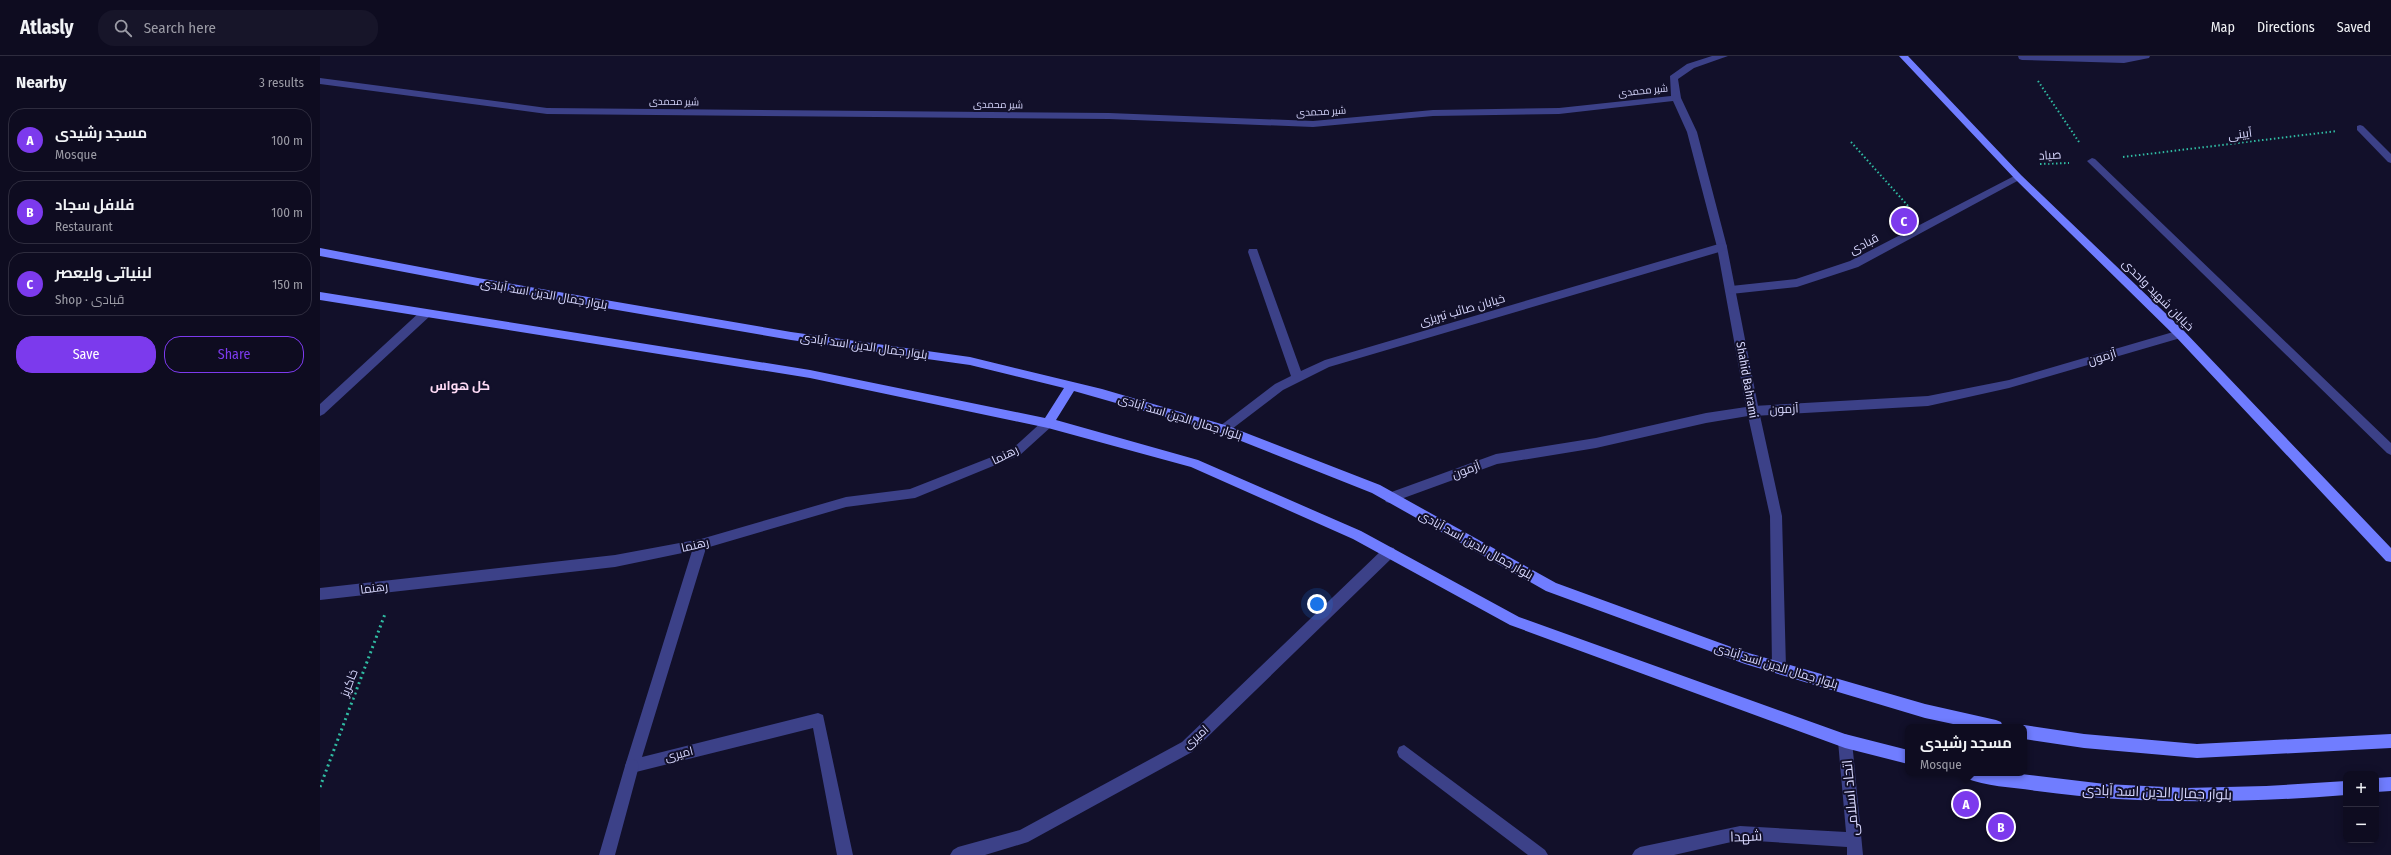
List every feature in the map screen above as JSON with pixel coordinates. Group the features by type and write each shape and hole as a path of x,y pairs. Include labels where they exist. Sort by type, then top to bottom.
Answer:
{"main road":[{"name":"خیابان شهید واحدی","path":"1903,56 2018,177 2180,334 2391,557"},
{"name":"بلوار جمال الدین اسد آبادی","path":"320,252 478,282 791,336 970,361 1071,386 1224,429 1376,489 1551,586 1745,658 1925,711 1983,724"},
{"path":"320,296 810,374 1048,422 1194,463 1357,535 1514,621 1845,741 1905,756"},
{"path":"1048,422 1071,386"},
{"path":"2027,732 2084,741 2197,751 2391,741"},
{"name":"بلوار جمال الدین اسد آبادی","path":"1989,776 2063,788 2138,793 2266,795 2343,788"},
{"path":"2379,785 2391,784"}],"street":[{"name":"Shahid Bahrami","path":"1724,56 1704,60 1683,69 1673,78 1676,98 1692,132 1722,247 1753,411 1776,516 1779,668"},
{"path":"2022,58 2124,60 2146,56"},
{"name":"شیر محمدی","path":"320,81 547,111 1109,116 1313,124 1432,113 1559,111 1676,98"},
{"path":"2360,128 2391,160"},
{"path":"2092,161 2391,450"},
{"name":"قبادی","path":"1731,290 1797,283 1854,264 2018,177"},
{"name":"خیابان صائب تبریزی","path":"1224,429 1279,386 1297,376 1325,364 1722,247"},
{"path":"1253,252 1297,376"},
{"path":"320,411 426,313"},
{"name":"آزمون","path":"1390,498 1496,459 1596,443 1706,418 1753,411 1928,401 2010,384 2180,334"},
{"name":"رهنما","path":"320,594 615,561 701,544 846,502 911,494 1016,452 1048,422"},
{"path":"607,855 632,766 701,544"},
{"name":"امیری","path":"958,855 1023,837 1187,747 1389,552"},
{"name":"امیری","path":"632,766 818,720 845,855"},
{"name":"اتحاد اسلامی","path":"1845,741 1854,848"},
{"path":"1404,752 1540,855"},
{"name":"شهدا","path":"1640,855 1740,833 1854,848"}],"path":[{"path":"2022,58 2092,161"},
{"name":"آیینی","path":"2092,161 2360,128"},
{"path":"1851,142 1886,184 1927,225"},
{"name":"صیاد","path":"2008,166 2092,161"},
{"name":"خاکریز","path":"320,787 396,585"}],"place":[{"name":"لبنیاتی ولیعصر","path":"1904,221"},
{"name":"مسجد رشیدی","path":"1966,804"},
{"name":"فلافل سجاد","path":"2001,827"}],"district":[{"name":"کل هواس","path":"460,385"}]}
